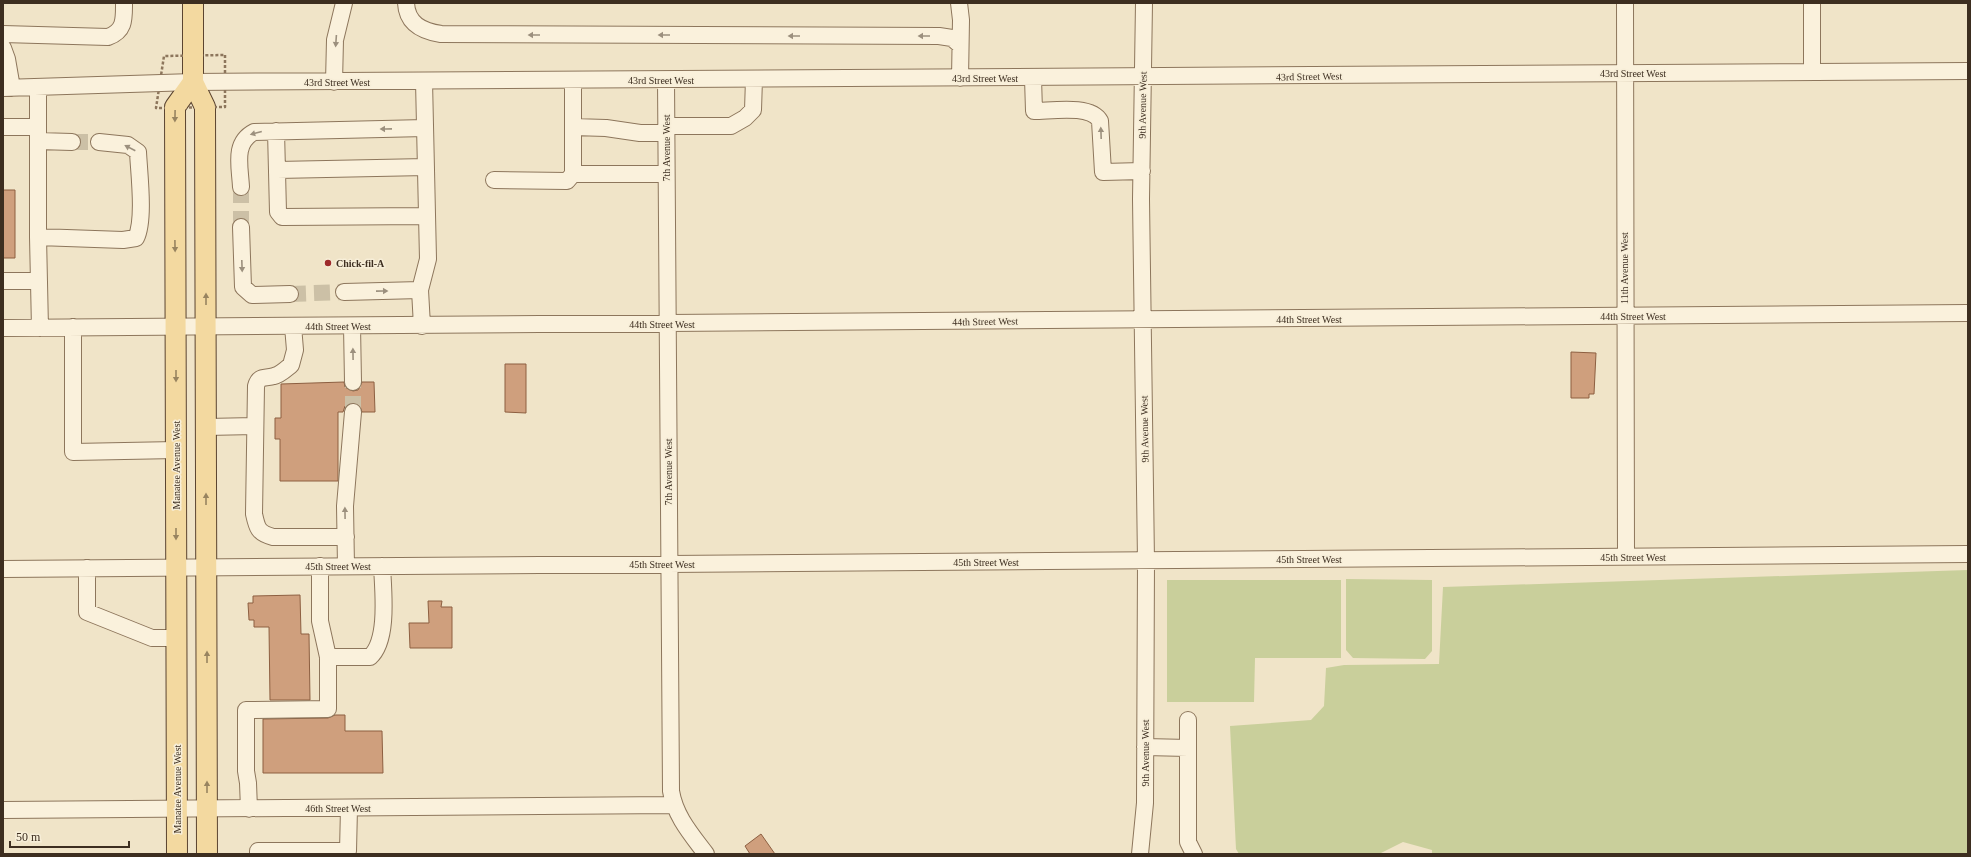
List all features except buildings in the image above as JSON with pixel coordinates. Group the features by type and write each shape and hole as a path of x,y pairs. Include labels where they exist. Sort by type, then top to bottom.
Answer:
{"main road":[{"path":"193,3 193,82 205,107 208,854"},
{"name":"Manatee Avenue West","path":"177,854 176,327 174,218 175,107 193,82"}],"street":[{"path":"3,34 108,37 118,33 122,28 124,3"},
{"path":"334,82 335,40 344,3"},
{"path":"406,3 407,13 412,22 426,31 441,34 939,36 952,38 960,45"},
{"path":"959,3 960,78"},
{"name":"9th Avenue West","path":"1140,854 1145,802 1146,561 1142,171 1144,3"},
{"name":"11th Avenue West","path":"1625,3 1624,316 1626,557"},
{"path":"1812,3 1812,72"},
{"path":"3,48 7,59 7,88"},
{"name":"43rd Street West","path":"7,88 193,82 1143,78 1968,71"},
{"path":"1033,78 1034,111 1088,111 1098,116 1100,121 1103,172 1142,171"},
{"path":"573,127 606,128 640,133 732,126 745,118 753,110 754,79"},
{"path":"573,80 574,174"},
{"name":"7th Avenue West","path":"666,80 671,791 673,805 681,820 706,854"},
{"path":"422,326 420,290 428,259 424,81"},
{"path":"38,87 38,237 40,328"},
{"path":"3,127 72,142"},
{"path":"241,187 240,146 246,136 254,132 425,128"},
{"path":"276,131 278,212 282,217 427,216"},
{"path":"38,237 122,240 136,238 139,232 140,196 138,152 128,145 99,142"},
{"path":"277,170 426,167"},
{"path":"494,180 567,181 574,174 666,174"},
{"path":"241,227 243,287 252,295 290,294"},
{"path":"3,281 39,281"},
{"path":"344,292 420,290"},
{"name":"44th Street West","path":"3,328 1968,314"},
{"path":"293,326 295,350 292,365 276,376 261,378 258,380 256,386 254,514 257,526 263,534 273,537 346,537"},
{"path":"352,326 353,382"},
{"path":"73,327 73,452 176,450"},
{"path":"346,566 345,506 353,412"},
{"path":"206,427 255,426"},
{"name":"45th Street West","path":"3,569 1968,554"},
{"path":"249,808 246,772 246,710 328,709 328,657 320,621 320,566"},
{"path":"328,657 370,657 374,653 380,640 383,615 382,566"},
{"path":"87,568 87,612 152,638 176,638"},
{"path":"1188,720 1188,842 1194,854"},
{"path":"1145,747 1188,748"},
{"name":"46th Street West","path":"3,810 673,805"},
{"path":"258,854 258,851 348,851 349,808"}],"green space":[{"path":"1968,570 1968,854 1432,854 1432,850 1403,842 1379,854 1239,854 1236,849 1230,726 1311,720 1324,706 1326,668 1344,665 1439,664 1443,587"},
{"path":"1346,579 1432,580 1432,651 1425,659 1353,658 1346,650"},
{"path":"1167,580 1341,580 1341,658 1255,658 1254,702 1167,702"}],"tunnel":[{"path":"72,142 99,142"},
{"path":"241,187 241,227"},
{"path":"290,294 344,292"},
{"path":"353,382 353,412"}],"place":[{"name":"Chick-fil-A","path":"328,263"}]}
